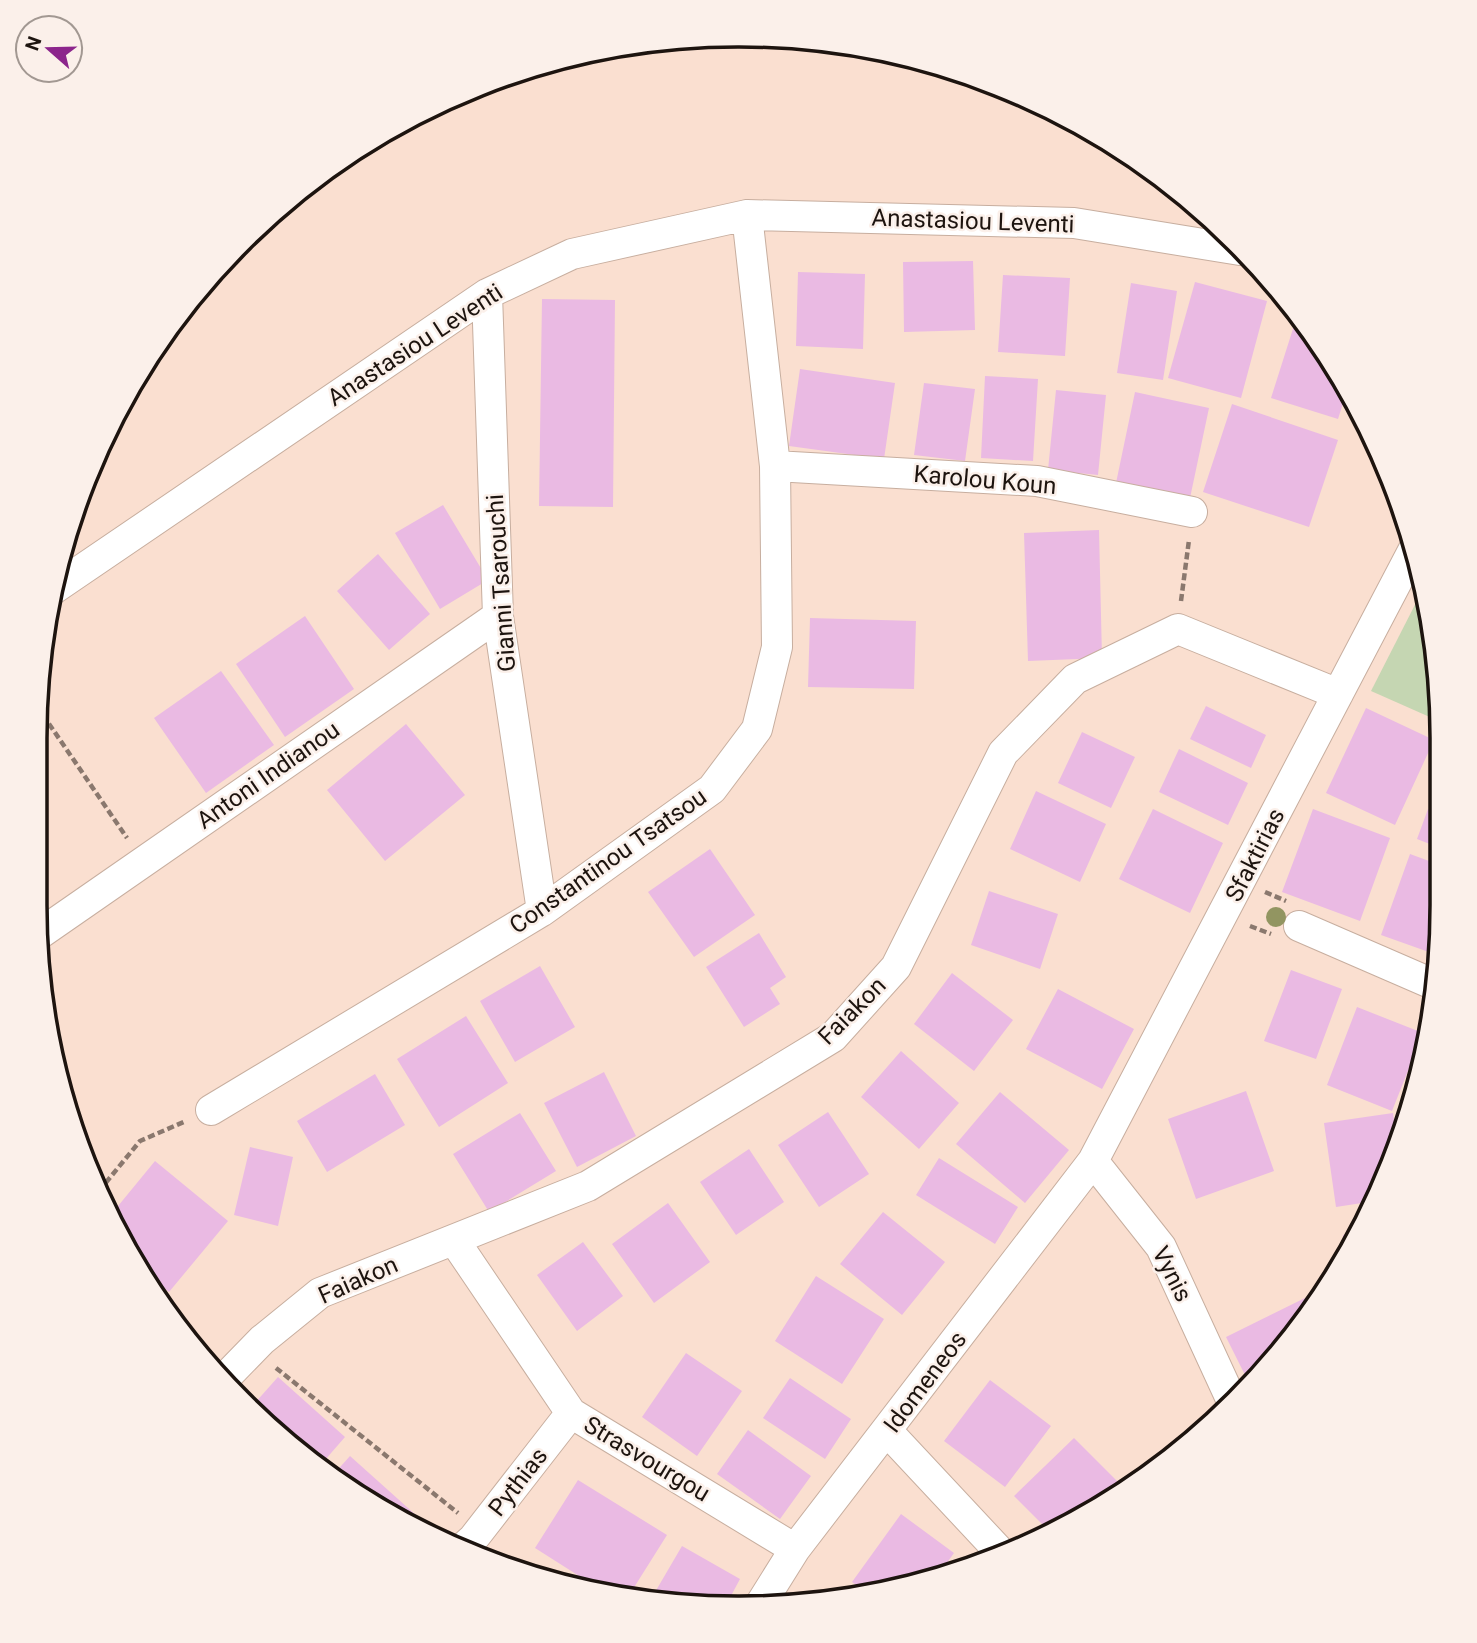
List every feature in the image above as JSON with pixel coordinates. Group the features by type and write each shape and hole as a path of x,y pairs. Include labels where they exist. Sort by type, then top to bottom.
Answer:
{"street":[{"name":"Anastasiou Leventi","path":"68,575 487,294 572,254 747,215 1074,223 1224,247"},
{"name":"Constantinou Tsatsou","path":"211,1110 542,911 712,789 757,729 777,646 775,466 747,215"},
{"name":"Gianni Tsarouchi","path":"487,294 498,615 542,911"},
{"name":"Karolou Koun","path":"775,466 1037,481 1192,512"},
{"name":"Sfaktirias","path":"1093,1161 1407,563"},
{"name":"Antoni Indianou","path":"48,927 498,615"},
{"path":"1178,629 1338,694"},
{"name":"Faiakon","path":"231,1372 253,1349 320,1293 588,1186 833,1037 896,967 1003,753 1075,679 1178,629"},
{"path":"1289,932 1425,981"},
{"name":"Vynis","path":"1093,1161 1161,1247 1228,1392"},
{"name":"Idomeneos","path":"766,1595 795,1549 1093,1161"},
{"name":"Strasvourgou","path":"454,1240 571,1413 795,1549"},
{"name":"Pythias","path":"472,1539 571,1413"},
{"path":"887,1431 995,1546"}],"path":[{"path":"1178,629 1192,512"},
{"path":"48,722 143,861"},
{"path":"1224,915 1289,932"},
{"path":"106,1182 139,1141 211,1110"},
{"path":"253,1349 472,1539"}],"green space":[{"path":"1416,603 1424,648 1429,717 1371,691"}],"building":[{"path":"973,261 975,330 904,332 903,262"},
{"path":"798,272 865,274 863,349 796,346"},
{"path":"1003,275 1070,278 1065,356 998,352"},
{"path":"1195,282 1267,301 1241,398 1168,378"},
{"path":"1131,283 1177,291 1163,380 1117,373"},
{"path":"542,299 615,300 613,507 539,506"},
{"path":"1294,327 1343,404 1338,419 1271,398"},
{"path":"800,369 895,383 884,459 789,446"},
{"path":"985,376 1038,379 1033,461 981,458"},
{"path":"924,383 975,389 965,461 914,455"},
{"path":"1056,390 1106,395 1098,475 1048,470"},
{"path":"1135,392 1209,408 1190,498 1116,483"},
{"path":"1232,404 1338,440 1309,527 1203,492"},
{"path":"443,505 488,580 440,609 395,533"},
{"path":"1099,530 1102,658 1028,661 1024,533"},
{"path":"378,554 430,614 389,650 337,591"},
{"path":"305,616 354,689 285,737 236,664"},
{"path":"810,618 916,621 914,689 808,687"},
{"path":"221,671 274,745 206,793 154,718"},
{"path":"1206,706 1266,735 1251,768 1190,739"},
{"path":"1366,708 1430,738 1430,749 1395,825 1326,793"},
{"path":"406,724 465,795 385,861 327,790"},
{"path":"1082,732 1135,757 1111,808 1058,783"},
{"path":"1179,749 1248,783 1228,825 1159,792"},
{"path":"1036,791 1106,824 1080,882 1010,849"},
{"path":"1153,809 1223,843 1190,913 1119,879"},
{"path":"1313,809 1390,838 1360,921 1282,892"},
{"path":"1428,809 1430,810 1430,844 1417,839"},
{"path":"710,849 755,915 694,957 648,892"},
{"path":"1410,854 1430,861 1428,952 1381,935"},
{"path":"989,891 1058,914 1040,969 971,945"},
{"path":"759,933 786,977 770,988 780,1004 744,1027 706,967"},
{"path":"540,966 575,1027 515,1062 480,1001"},
{"path":"1291,970 1342,989 1316,1059 1264,1041"},
{"path":"952,973 1013,1020 974,1071 914,1024"},
{"path":"1058,989 1134,1029 1102,1089 1026,1049"},
{"path":"1357,1007 1417,1031 1410,1066 1392,1111 1327,1085"},
{"path":"466,1016 508,1083 439,1127 397,1059"},
{"path":"901,1051 959,1103 919,1149 861,1097"},
{"path":"604,1072 636,1136 577,1167 544,1103"},
{"path":"375,1074 405,1125 327,1172 297,1121"},
{"path":"1246,1091 1274,1171 1196,1199 1168,1119"},
{"path":"1000,1092 1069,1150 1025,1203 956,1144"},
{"path":"828,1112 869,1174 819,1207 778,1145"},
{"path":"520,1113 556,1171 489,1212 453,1154"},
{"path":"1393,1113 1393,1127 1361,1203 1336,1207 1324,1123"},
{"path":"250,1147 293,1157 278,1226 234,1215"},
{"path":"749,1149 784,1202 736,1235 700,1182"},
{"path":"939,1158 1018,1207 995,1244 916,1195"},
{"path":"155,1161 228,1221 169,1292 163,1287 140,1250 117,1207"},
{"path":"668,1203 710,1262 654,1303 612,1244"},
{"path":"883,1212 945,1262 902,1315 840,1264"},
{"path":"583,1242 623,1296 577,1331 537,1275"},
{"path":"816,1276 884,1319 842,1384 775,1341"},
{"path":"1307,1297 1245,1374 1226,1337"},
{"path":"686,1353 742,1391 697,1456 642,1417"},
{"path":"278,1377 345,1437 326,1459 257,1400"},
{"path":"790,1378 851,1419 825,1459 763,1418"},
{"path":"990,1380 1051,1426 1005,1487 944,1441"},
{"path":"748,1430 811,1476 780,1519 717,1474"},
{"path":"1074,1438 1118,1482 1043,1525 1014,1496"},
{"path":"350,1456 416,1515 393,1503 339,1468"},
{"path":"578,1480 667,1535 634,1587 580,1577 535,1548"},
{"path":"901,1514 954,1553 947,1563 917,1572 856,1585 852,1582"},
{"path":"682,1546 740,1579 731,1596 656,1591"}]}
